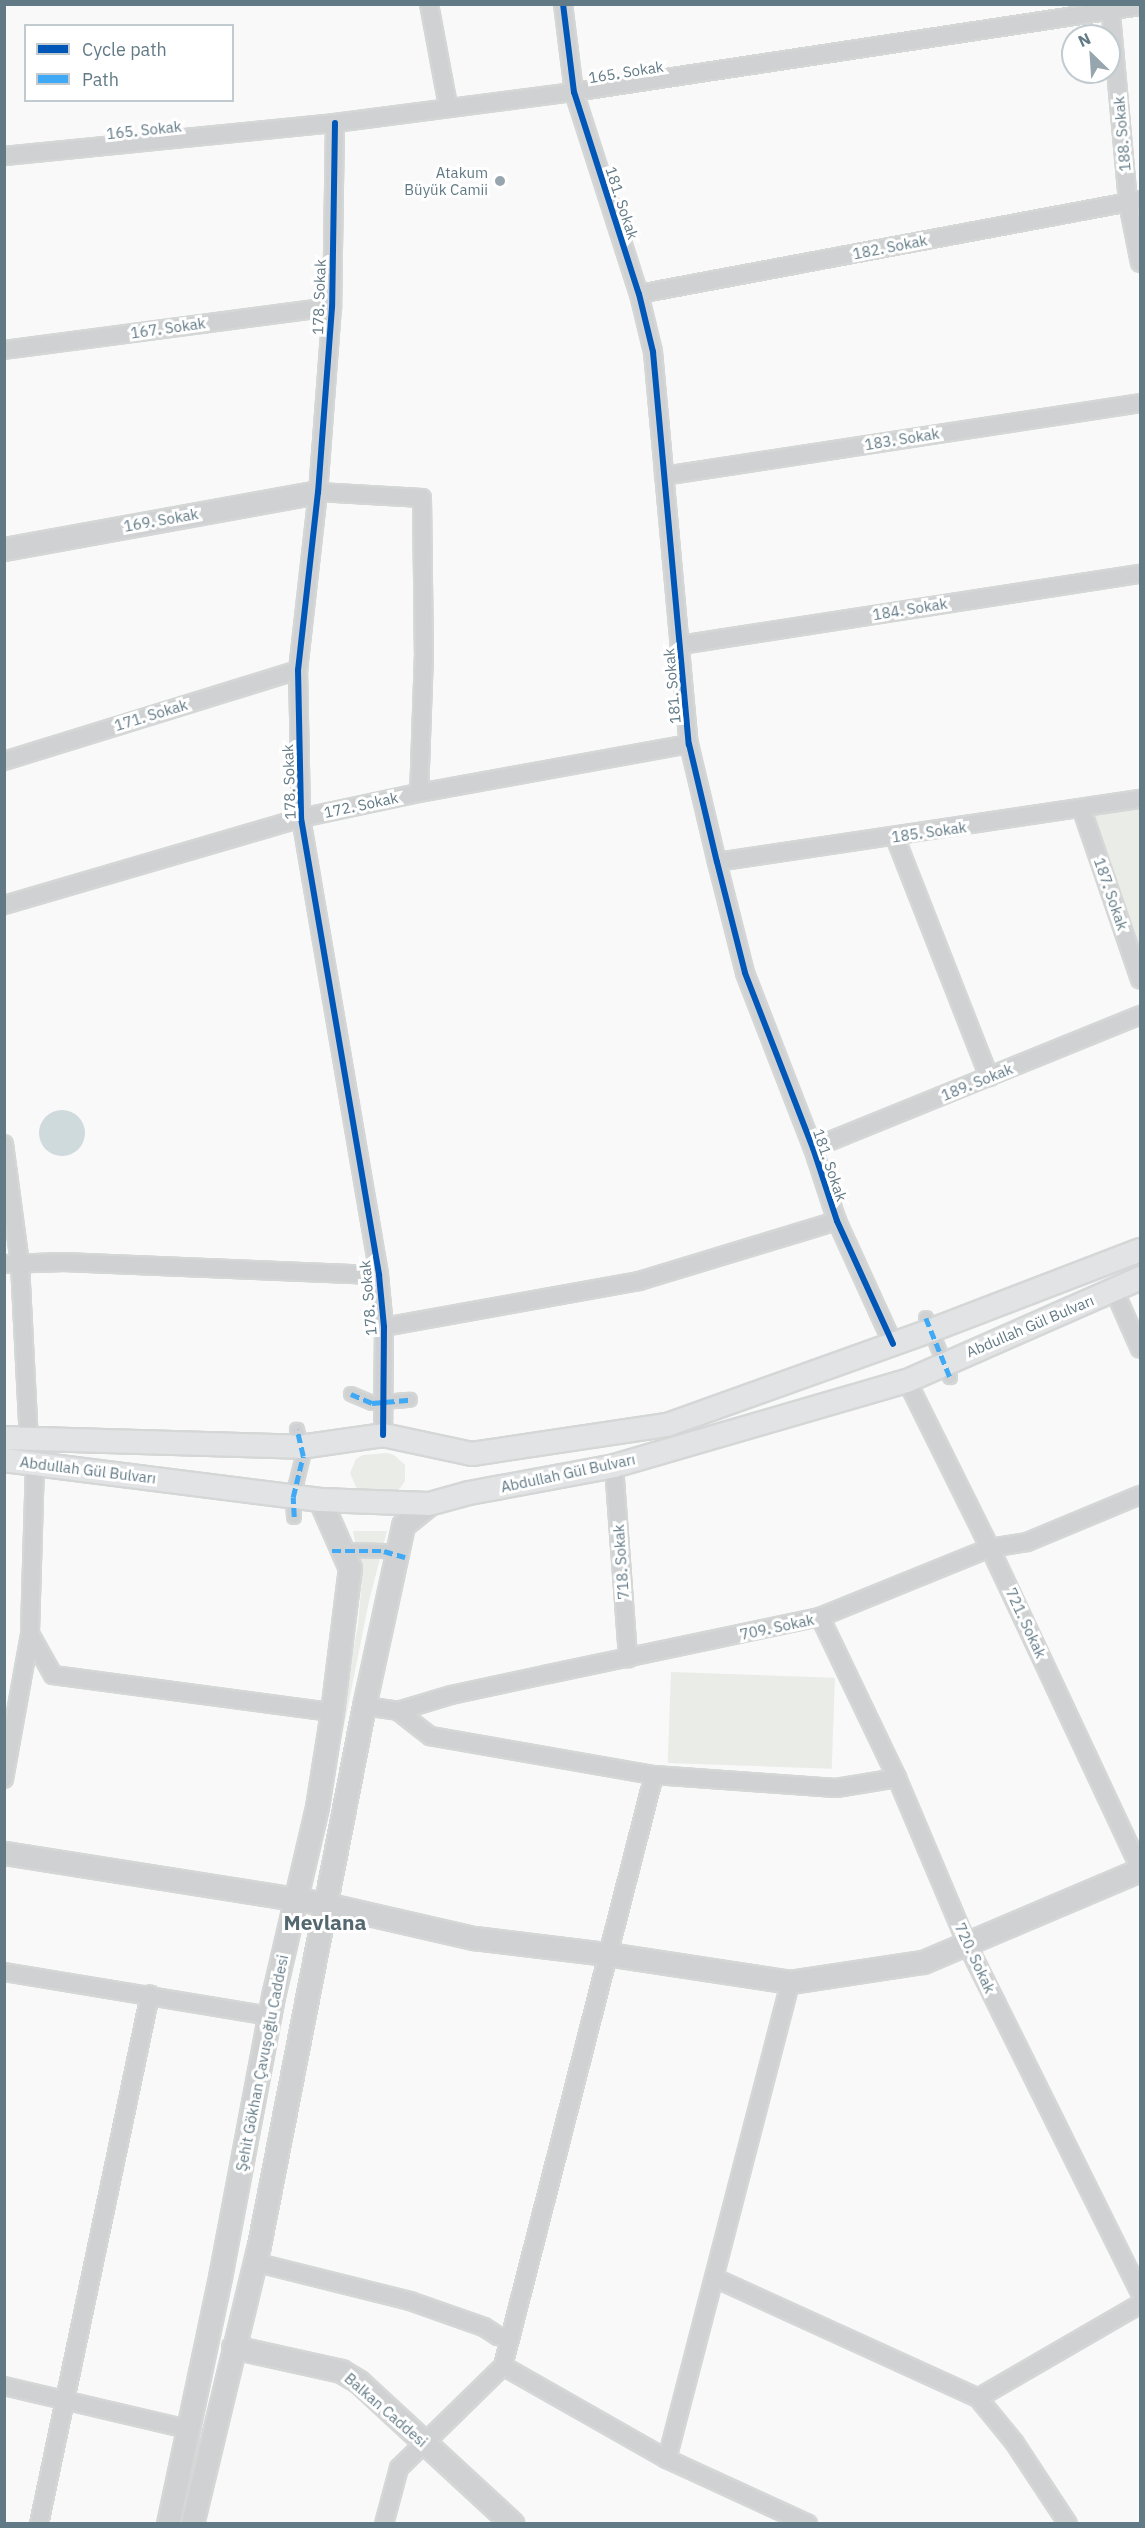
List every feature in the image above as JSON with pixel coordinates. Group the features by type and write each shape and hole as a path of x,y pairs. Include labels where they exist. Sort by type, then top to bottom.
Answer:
{"main road":[{"name":"Abdullah Gül Bulvarı","path":"4,1438 29,1440 298,1438 383,1435 472,1454 667,1425 893,1344 929,1324 1140,1250"},
{"name":"Abdullah Gül Bulvarı","path":"4,1460 36,1463 293,1507 320,1500 429,1504 469,1493 614,1466 947,1370 1140,1278"}],"street":[{"path":"429,4 448,106"},
{"name":"181. Sokak","path":"563,4 574,92 639,294 653,352 689,744 717,862 745,973 813,1148 837,1221 893,1344"},
{"name":"165. Sokak","path":"4,156 335,123 448,106 574,92 1111,7 1140,6"},
{"name":"188. Sokak","path":"1111,7 1140,263"},
{"name":"178. Sokak","path":"335,123 332,307 318,492 298,670 301,818 379,1275 384,1326 383,1435"},
{"name":"182. Sokak","path":"639,294 1134,202"},
{"name":"167. Sokak","path":"4,350 332,307"},
{"name":"183. Sokak","path":"664,476 1140,402"},
{"path":"318,492 422,498 424,653 419,793"},
{"name":"169. Sokak","path":"4,549 318,492"},
{"name":"184. Sokak","path":"680,645 1140,574"},
{"name":"171. Sokak","path":"4,761 298,670"},
{"name":"172. Sokak","path":"4,905 301,818 419,793 689,744"},
{"name":"185. Sokak","path":"717,862 1082,810 1140,799"},
{"name":"187. Sokak","path":"1082,810 1140,979"},
{"path":"895,837 989,1077"},
{"name":"189. Sokak","path":"813,1148 1140,1015"},
{"path":"4,1144 12,1264 29,1440"},
{"path":"384,1326 639,1281 837,1221"},
{"path":"12,1264 65,1262 379,1275"},
{"path":"1114,1290 1140,1349"},
{"path":"929,1324 947,1370"},
{"name":"721. Sokak","path":"907,1381 990,1548 1140,1869"},
{"path":"351,1394 372,1403 385,1404 410,1400"},
{"path":"293,1507 303,1456 298,1438"},
{"path":"4,1779 30,1634 36,1463"},
{"name":"718. Sokak","path":"614,1466 628,1658"},
{"name":"709. Sokak","path":"398,1711 451,1695 820,1617 990,1548 1027,1542 1140,1495"},
{"name":"Şehit Gökhan Çavuşoğlu Caddesi","path":"168,2523 270,2016 316,1807 332,1712 350,1568 337,1550 320,1500"},
{"path":"192,2523 254,2262 364,1706 401,1556 404,1525 429,1504"},
{"path":"337,1550 384,1551 401,1556"},
{"name":"720. Sokak","path":"820,1617 897,1778 966,1944 1140,2294"},
{"path":"30,1634 53,1675 332,1712"},
{"path":"364,1706 398,1711 430,1736 654,1775 836,1788 897,1778"},
{"path":"384,2523 399,2468 503,2366 654,1775"},
{"path":"4,1853 325,1904 474,1938 607,1954 790,1982 923,1962 1140,1869"},
{"path":"4,1972 270,2016"},
{"path":"667,2459 790,1982"},
{"path":"39,2523 150,1995"},
{"path":"254,2262 410,2301 484,2327 498,2336 510,2337"},
{"path":"715,2278 978,2397 1014,2442 1068,2523"},
{"path":"978,2397 1140,2304"},
{"name":"Balkan Caddesi","path":"233,2347 341,2371 359,2382 513,2523"},
{"path":"503,2366 667,2459 807,2523"},
{"path":"4,2386 188,2429"}],"shaded area":[{"path":"1140,799 1140,979 1082,810"},
{"path":"62,1110 78,1117 85,1133 78,1149 62,1156 46,1149 39,1133 46,1117"},
{"path":"387,1453 394,1455 405,1465 405,1481 395,1492 362,1492 356,1487 350,1473 356,1459 363,1455"},
{"path":"353,1531 387,1531 369,1601 311,1891 306,1888 318,1844 358,1624 362,1580"},
{"path":"671,1672 835,1678 832,1769 668,1763"}],"marked path":[{"path":"926,1318 950,1377"},
{"path":"351,1394 372,1403 410,1400"},
{"path":"294,1517 293,1497 303,1456 297,1430"},
{"path":"332,1551 384,1551 405,1557"}],"cycle path":[{"path":"563,4 574,92 639,294 653,352 689,744 717,862 745,973 813,1148 837,1221 893,1344"},
{"path":"335,123 332,307 318,492 298,670 301,818 379,1275 384,1327 383,1435"}],"place":[{"name":"Atakum Büyük Camii","path":"500,181"}],"district":[{"name":"Mevlana","path":"325,1922"}]}
